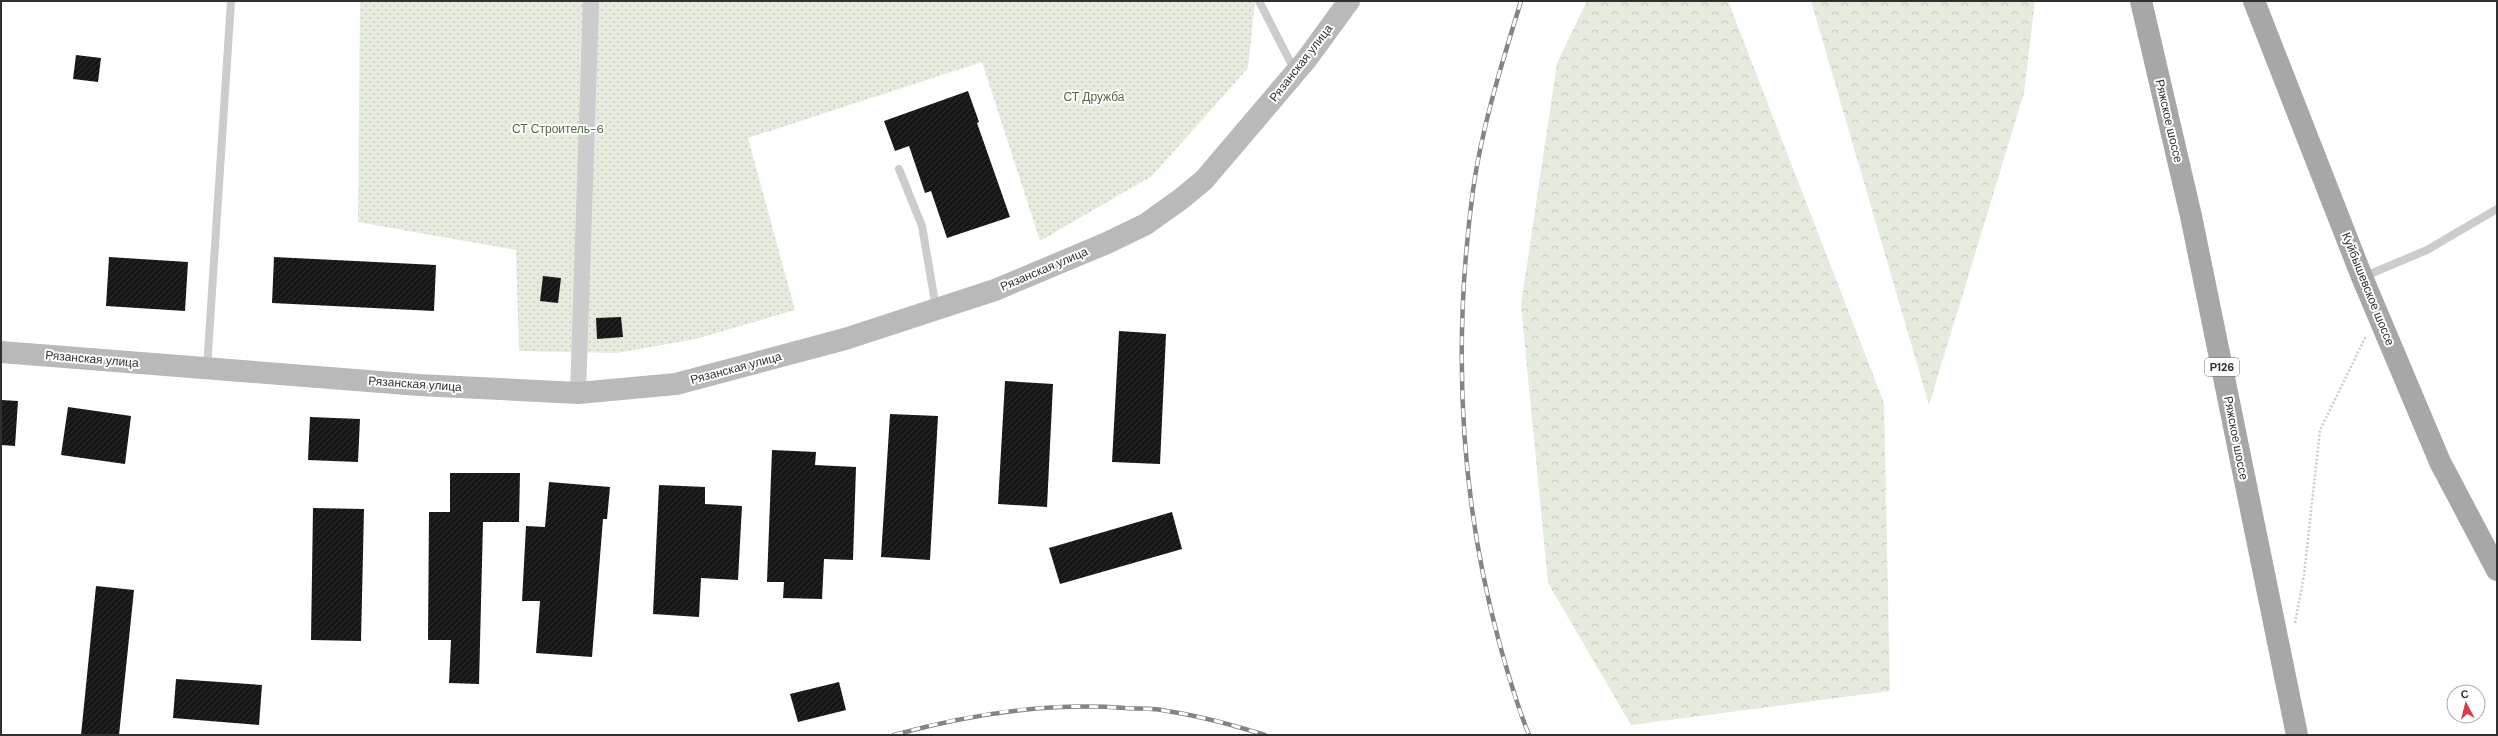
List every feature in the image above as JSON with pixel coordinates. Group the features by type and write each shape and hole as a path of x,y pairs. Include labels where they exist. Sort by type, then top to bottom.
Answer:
{"main road":[{"name":"Ряжское шоссе","path":"2141,1 2191,216 2297,735"},
{"name":"Куйбышевское шоссе","path":"2254,1 2362,277 2440,462 2497,570"}],"street":[{"path":"578,393 591,1"},
{"name":"Рязанская улица","path":"1,352 419,385 578,393 676,384 846,339 995,290 1107,244 1146,224 1182,199 1204,180 1296,72 1349,1"}],"lane":[{"path":"207,368 231,1"},
{"path":"1259,1 1296,72"},
{"path":"899,168 922,226 936,309"},
{"path":"2362,277 2427,250 2497,209"}],"path":[{"path":"2294,629 2304,575 2320,430 2378,313"}],"green space":[{"path":"360,1 1255,1 1248,68 1152,176 1040,241 982,62 748,138 795,310 696,339 617,353 519,351 516,250 358,222"},
{"path":"1587,1 1728,1 1884,403 1890,691 1631,725 1548,583 1521,305 1557,63"},
{"path":"1811,1 2035,1 2024,93 1929,405"}],"building":[{"path":"76,55 101,58 98,82 73,79"},
{"path":"968,91 979,122 977,123 1010,217 947,238 931,191 925,193 909,146 895,151 884,121"},
{"path":"109,257 188,262 185,311 106,306"},
{"path":"274,257 436,265 434,311 272,303"},
{"path":"543,276 561,278 558,303 540,301"},
{"path":"621,317 623,337 597,339 596,318"},
{"path":"1119,331 1166,334 1160,464 1112,462"},
{"path":"1005,381 1053,384 1047,507 998,504"},
{"path":"1,400 18,401 15,446 1,445"},
{"path":"68,407 131,416 125,464 61,455"},
{"path":"890,414 938,416 930,560 881,557"},
{"path":"310,417 360,419 358,462 308,460"},
{"path":"772,450 816,452 815,465 856,467 853,560 824,559 822,599 783,598 784,582 767,582"},
{"path":"450,473 520,473 519,522 483,522 479,684 449,683 451,640 428,640 429,512 450,512"},
{"path":"549,482 610,487 607,519 603,519 592,657 536,653 540,601 522,601 526,526 545,527"},
{"path":"659,485 705,487 705,504 742,506 738,580 701,578 699,617 653,614"},
{"path":"313,508 364,509 361,641 311,640"},
{"path":"1172,512 1182,549 1060,584 1049,548"},
{"path":"96,586 134,590 119,735 81,735"},
{"path":"176,679 262,685 259,725 173,718"},
{"path":"839,682 846,710 798,722 790,694"}],"railway":[{"path":"1521,1 1487,118 1473,190 1463,303 1462,359 1463,416 1475,528 1485,583 1498,638 1508,675 1529,735"},
{"path":"894,735 951,721 1008,711 1066,707 1162,710 1192,715 1265,735"}],"park label":[{"name":"СТ Дружба","path":"1094,97"},
{"name":"СТ Строитель-6","path":"558,129"}]}
